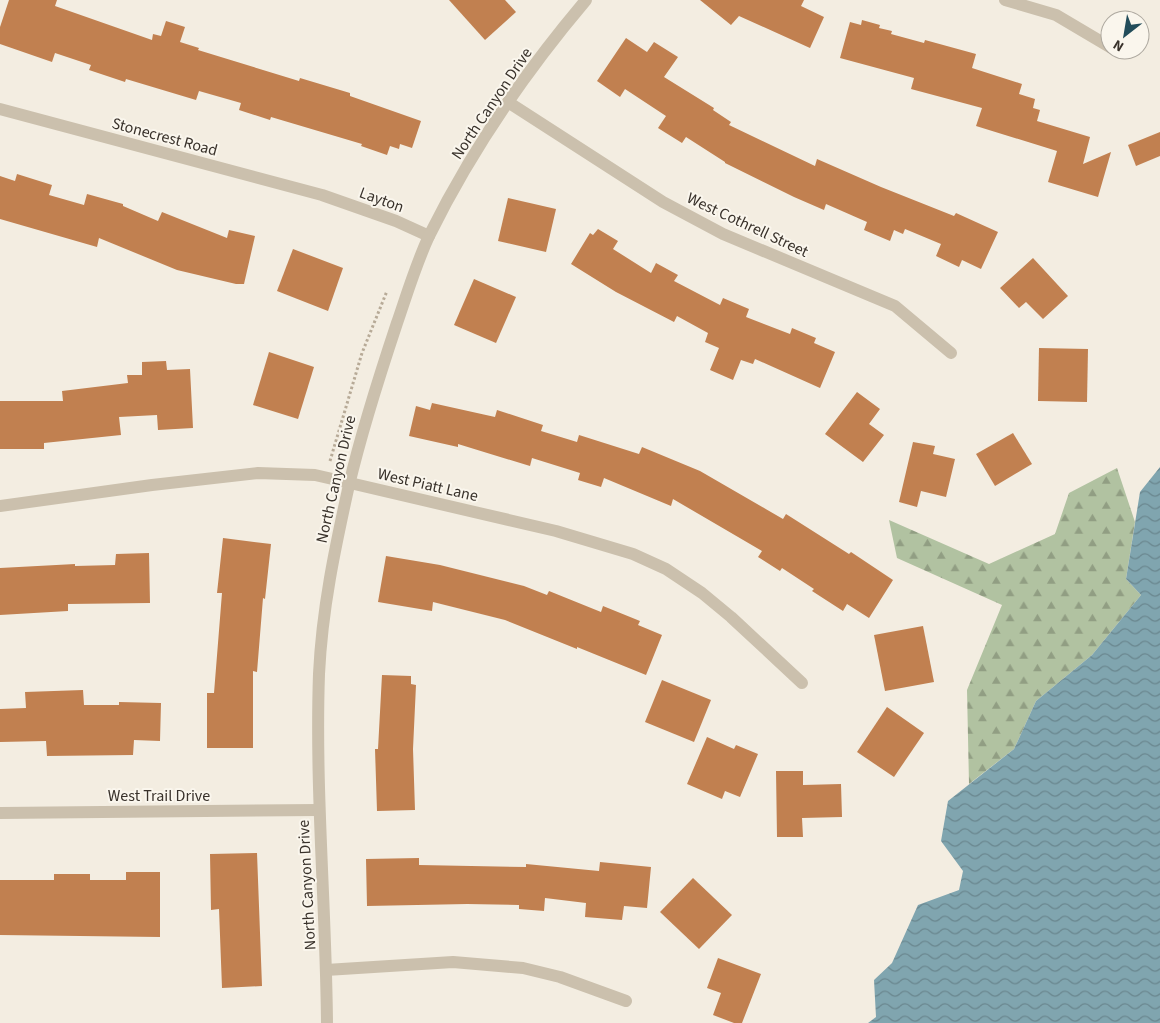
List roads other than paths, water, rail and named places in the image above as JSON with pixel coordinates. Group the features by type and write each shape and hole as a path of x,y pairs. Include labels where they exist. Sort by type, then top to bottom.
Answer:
{"street":[{"name":"North Canyon Drive","path":"327,1023 319,810 320,673 328,583 350,483 369,408 418,262 429,236 460,178 508,102 557,35 586,0"},
{"path":"1005,0 1056,15 1100,41"},
{"name":"West Cothrell Street","path":"508,102 664,202 723,234 895,306 951,353"},
{"name":"Stonecrest Road","path":"0,109 322,195"},
{"name":"Layton","path":"322,195 396,221 429,236"},
{"name":"West Piatt Lane","path":"0,506 152,485 258,473 315,475 556,531 633,554 666,569 702,594 731,617 802,683"},
{"name":"West Trail Drive","path":"0,813 319,810"},
{"path":"326,970 453,962 523,968 560,977 626,1001"}],"water":[{"path":"1160,467 1160,1023 868,1023 876,1017 874,980 892,963 918,905 959,890 963,871 941,841 948,801 1014,749 1036,701 1092,655 1141,595 1126,579 1140,492"}]}
